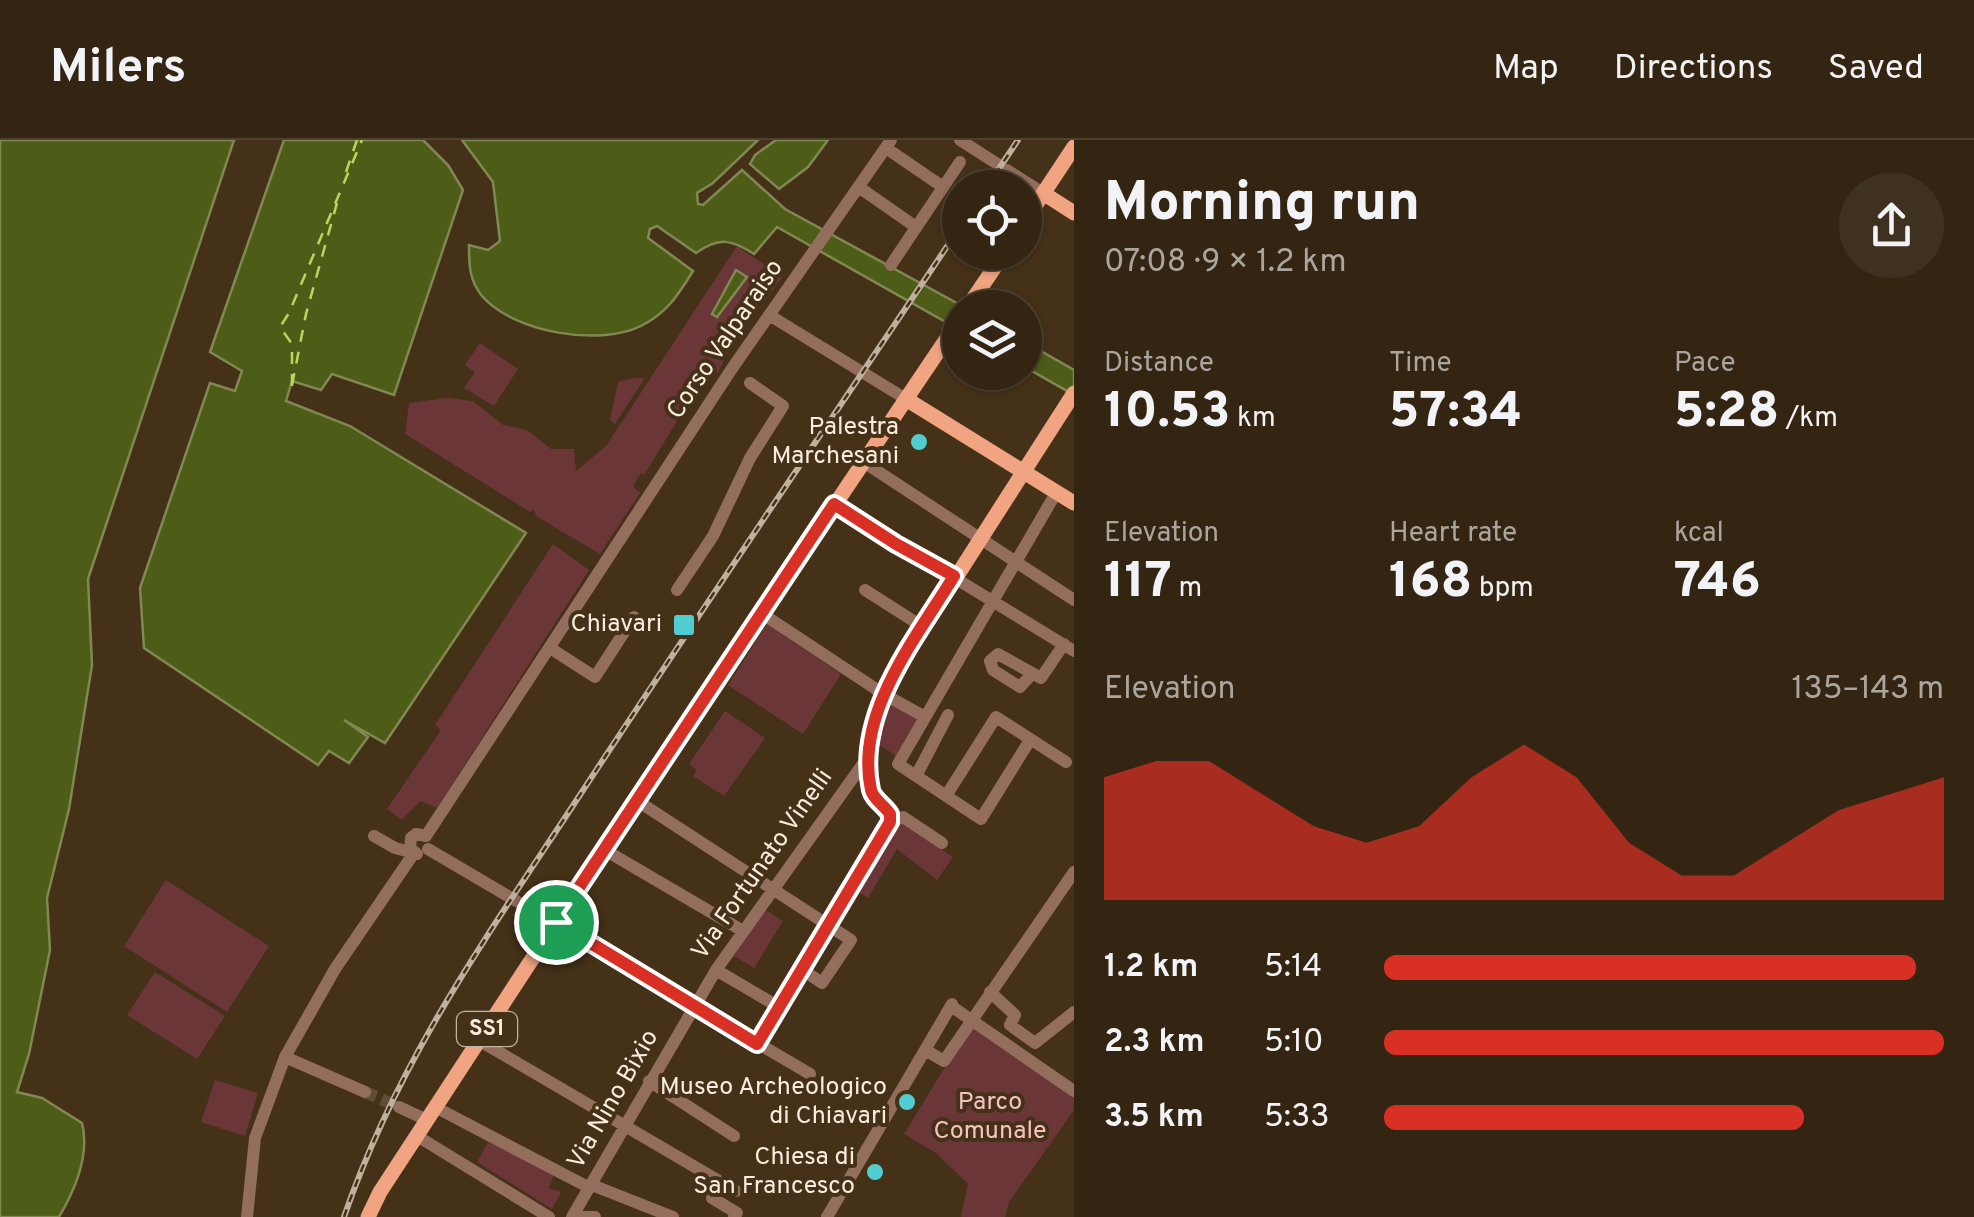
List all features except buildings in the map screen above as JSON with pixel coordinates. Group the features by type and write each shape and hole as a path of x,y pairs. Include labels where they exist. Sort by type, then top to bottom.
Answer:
{"main road":[{"path":"1074,147 1043,193 1074,213"},
{"path":"762,613 942,345"},
{"path":"870,754 882,693 1073,395"},
{"path":"906,399 1074,504"},
{"name":"SS1","path":"368,1217 431,1113 762,613"}],"street":[{"path":"969,142 1043,193"},
{"path":"888,144 942,185"},
{"name":"Corso Valparaiso","path":"247,1217 255,1138 262,1110 312,1006 769,315 888,144"},
{"path":"955,170 960,162"},
{"path":"860,188 916,226"},
{"path":"891,265 942,190"},
{"path":"769,315 906,399"},
{"path":"677,590 714,536 750,458 782,406 750,383"},
{"path":"862,461 1074,600"},
{"path":"1030,740 981,819 898,764 1056,493"},
{"path":"834,504 1069,648 1043,677 1032,674"},
{"path":"865,590 923,627"},
{"path":"762,613 925,717"},
{"path":"550,648 595,677 634,617"},
{"path":"916,776 948,715"},
{"path":"946,796 996,718 1066,762"},
{"path":"870,754 872,794 886,807 890,822"},
{"name":"Via Fortunato Vinelli","path":"695,1004 772,888 870,754"},
{"path":"636,800 851,940 822,984 800,968"},
{"path":"757,1044 890,822 903,817 942,843"},
{"path":"420,843 810,1074"},
{"path":"604,849 743,930"},
{"path":"926,1051 944,1061 1074,872"},
{"path":"716,970 779,1006"},
{"path":"990,992 1015,1014 1010,1025 1035,1042 1074,1012"},
{"name":"Via Nino Bixio","path":"572,1217 695,1004"},
{"path":"827,1217 952,1005 1074,1091"},
{"path":"480,1041 736,1191"},
{"path":"285,1057 365,1092"},
{"path":"649,1081 734,1136"},
{"path":"399,1107 431,1113 591,1186 673,1217"},
{"path":"417,1136 549,1217"},
{"path":"720,1182 712,1198 737,1212 734,1217"},
{"path":"584,1217 595,1217"}],"green space":[{"path":"737,246 782,277 759,304 718,373 709,369 644,475 641,473 633,486 640,493 600,554 536,516 534,509 530,512 405,434 409,403 446,398 473,401 503,425 527,430 551,449 574,449 576,471 606,446"},
{"path":"480,343 518,369 494,406 464,388 475,372 465,365"},
{"path":"645,378 615,424 610,420 618,382"},
{"path":"553,544 589,570 437,808 420,801 402,820 387,809 441,730 435,725"},
{"path":"767,624 841,674 803,734 728,685"},
{"path":"890,701 921,718 896,756 877,743"},
{"path":"725,711 765,738 724,796 693,776 697,770 689,764"},
{"path":"899,821 953,857 937,880 897,849 868,898 857,891"},
{"path":"166,880 269,946 227,1012 124,946"},
{"path":"764,909 783,921 754,968 734,956"},
{"path":"155,972 225,1016 197,1059 127,1015"},
{"name":"Parco Comunale","path":"970,1026 1074,1097 1074,1110 1009,1202 1005,1217 961,1217 968,1184 936,1153 904,1134"},
{"path":"215,1080 258,1093 245,1136 201,1122"},
{"path":"488,1142 555,1172 549,1188 561,1192 552,1209 477,1162"}],"shaded area":[{"path":"0,140 234,140 88,579 92,665 69,809 47,898 50,950 29,1054 17,1092 42,1098 82,1123 80,1172 59,1217 0,1217"},
{"path":"284,140 423,140 448,165 463,190 394,395 332,374 321,390 292,381 286,401 350,426 526,533 385,743 344,720 368,737 349,763 329,751 318,765 144,648 140,588 210,383 235,391 242,371 210,352"},
{"path":"462,140 758,140 697,193 698,204 703,205 742,170 785,209 942,295 942,320 777,227 754,254 725,242 696,253 657,226 650,229 648,238 693,271 677,296 658,315 641,326 602,335 535,327 496,308 474,284 469,245 488,250 500,241 493,182"},
{"path":"776,140 828,140 808,167 779,189 750,164 755,155"},
{"path":"736,270 747,277 717,317 712,314"},
{"path":"1042,352 1074,370 1074,395 1042,377"}],"ferry route":[{"path":"346,172 357,140"},
{"path":"292,386 292,344 280,327 362,140"},
{"path":"292,385 306,314 337,203"}],"tunnel":[{"path":"365,1092 399,1107"}],"railway":[{"path":"998,170 1018,140"},
{"path":"344,1217 390,1105 477,951 942,254"}],"place":[{"name":"Palestra Marchesani","path":"919,442"},
{"name":"Chiavari","path":"684,625"},
{"name":"Museo Archeologico di Chiavari","path":"907,1102"},
{"name":"Chiesa di San Francesco","path":"875,1172"}],"route":[{"path":"834,504 954,576 882,693 871,746 870,785 872,794 890,814 890,822 757,1044 556,922 834,504"}]}
